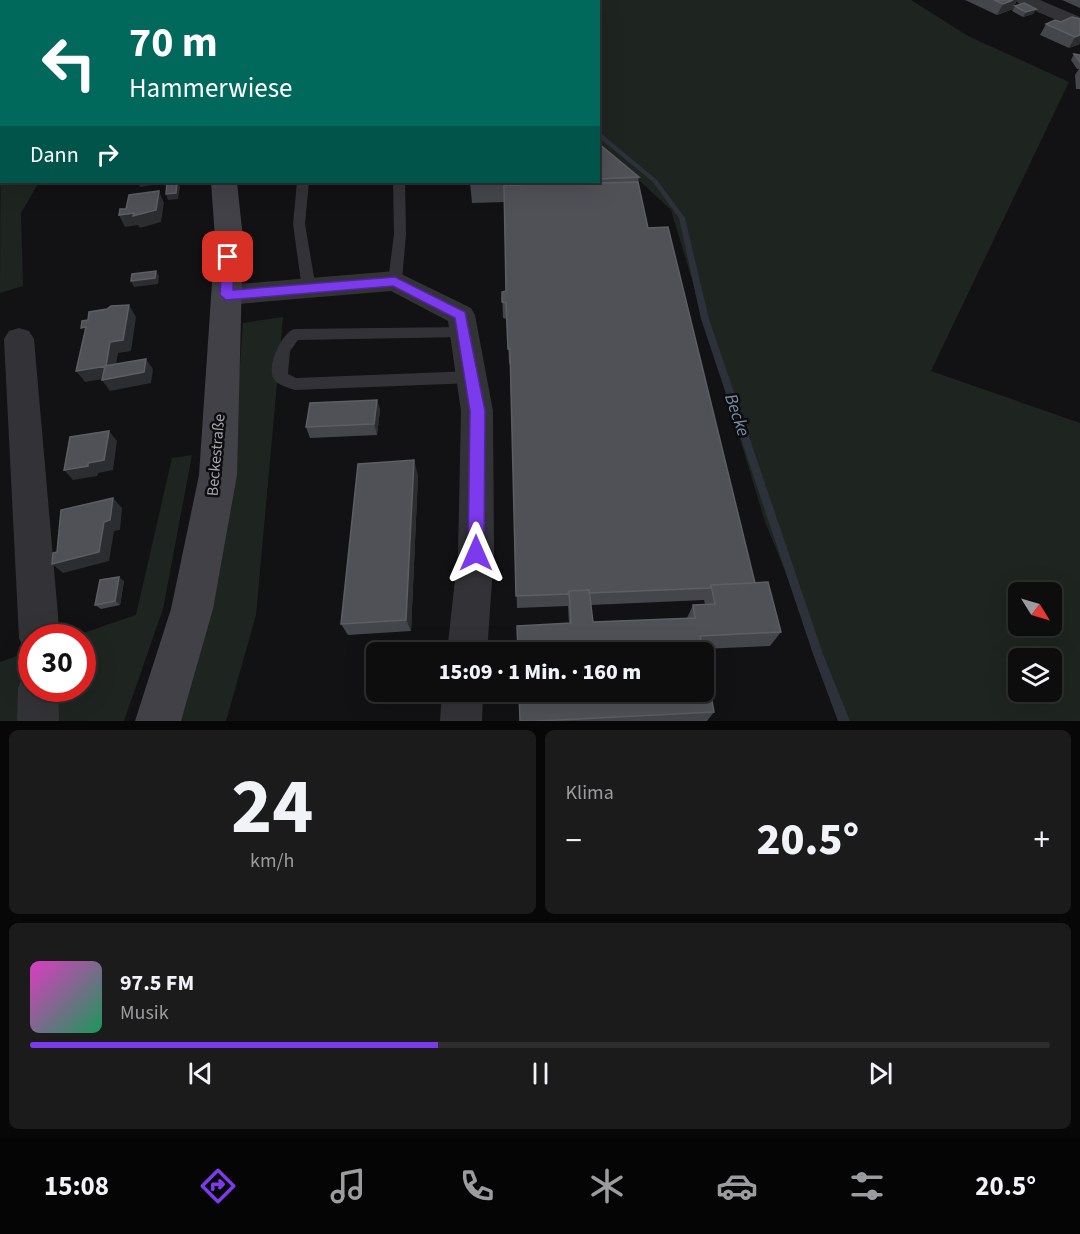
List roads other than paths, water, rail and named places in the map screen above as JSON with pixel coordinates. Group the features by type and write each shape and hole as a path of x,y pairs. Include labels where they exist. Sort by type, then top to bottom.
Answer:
{"main road":[{"name":"Beckestraße","path":"158,721 192,609 218,475 229,238 224,183"}],"street":[{"path":"1025,0 1080,24"},
{"path":"226,295 395,281 461,315 477,411 476,553 468,642"},
{"path":"19,339 39,624"},
{"path":"38,702 38,721"},
{"path":"460,721 462,702"}],"lane":[{"path":"303,183 299,224 309,289"},
{"path":"395,281 400,234 399,183"},
{"path":"464,332 294,335 283,350 280,378 295,384 472,377"}],"waterway":[{"name":"Becke","path":"600,135 655,181 682,218 705,319 818,654 844,721"}]}
